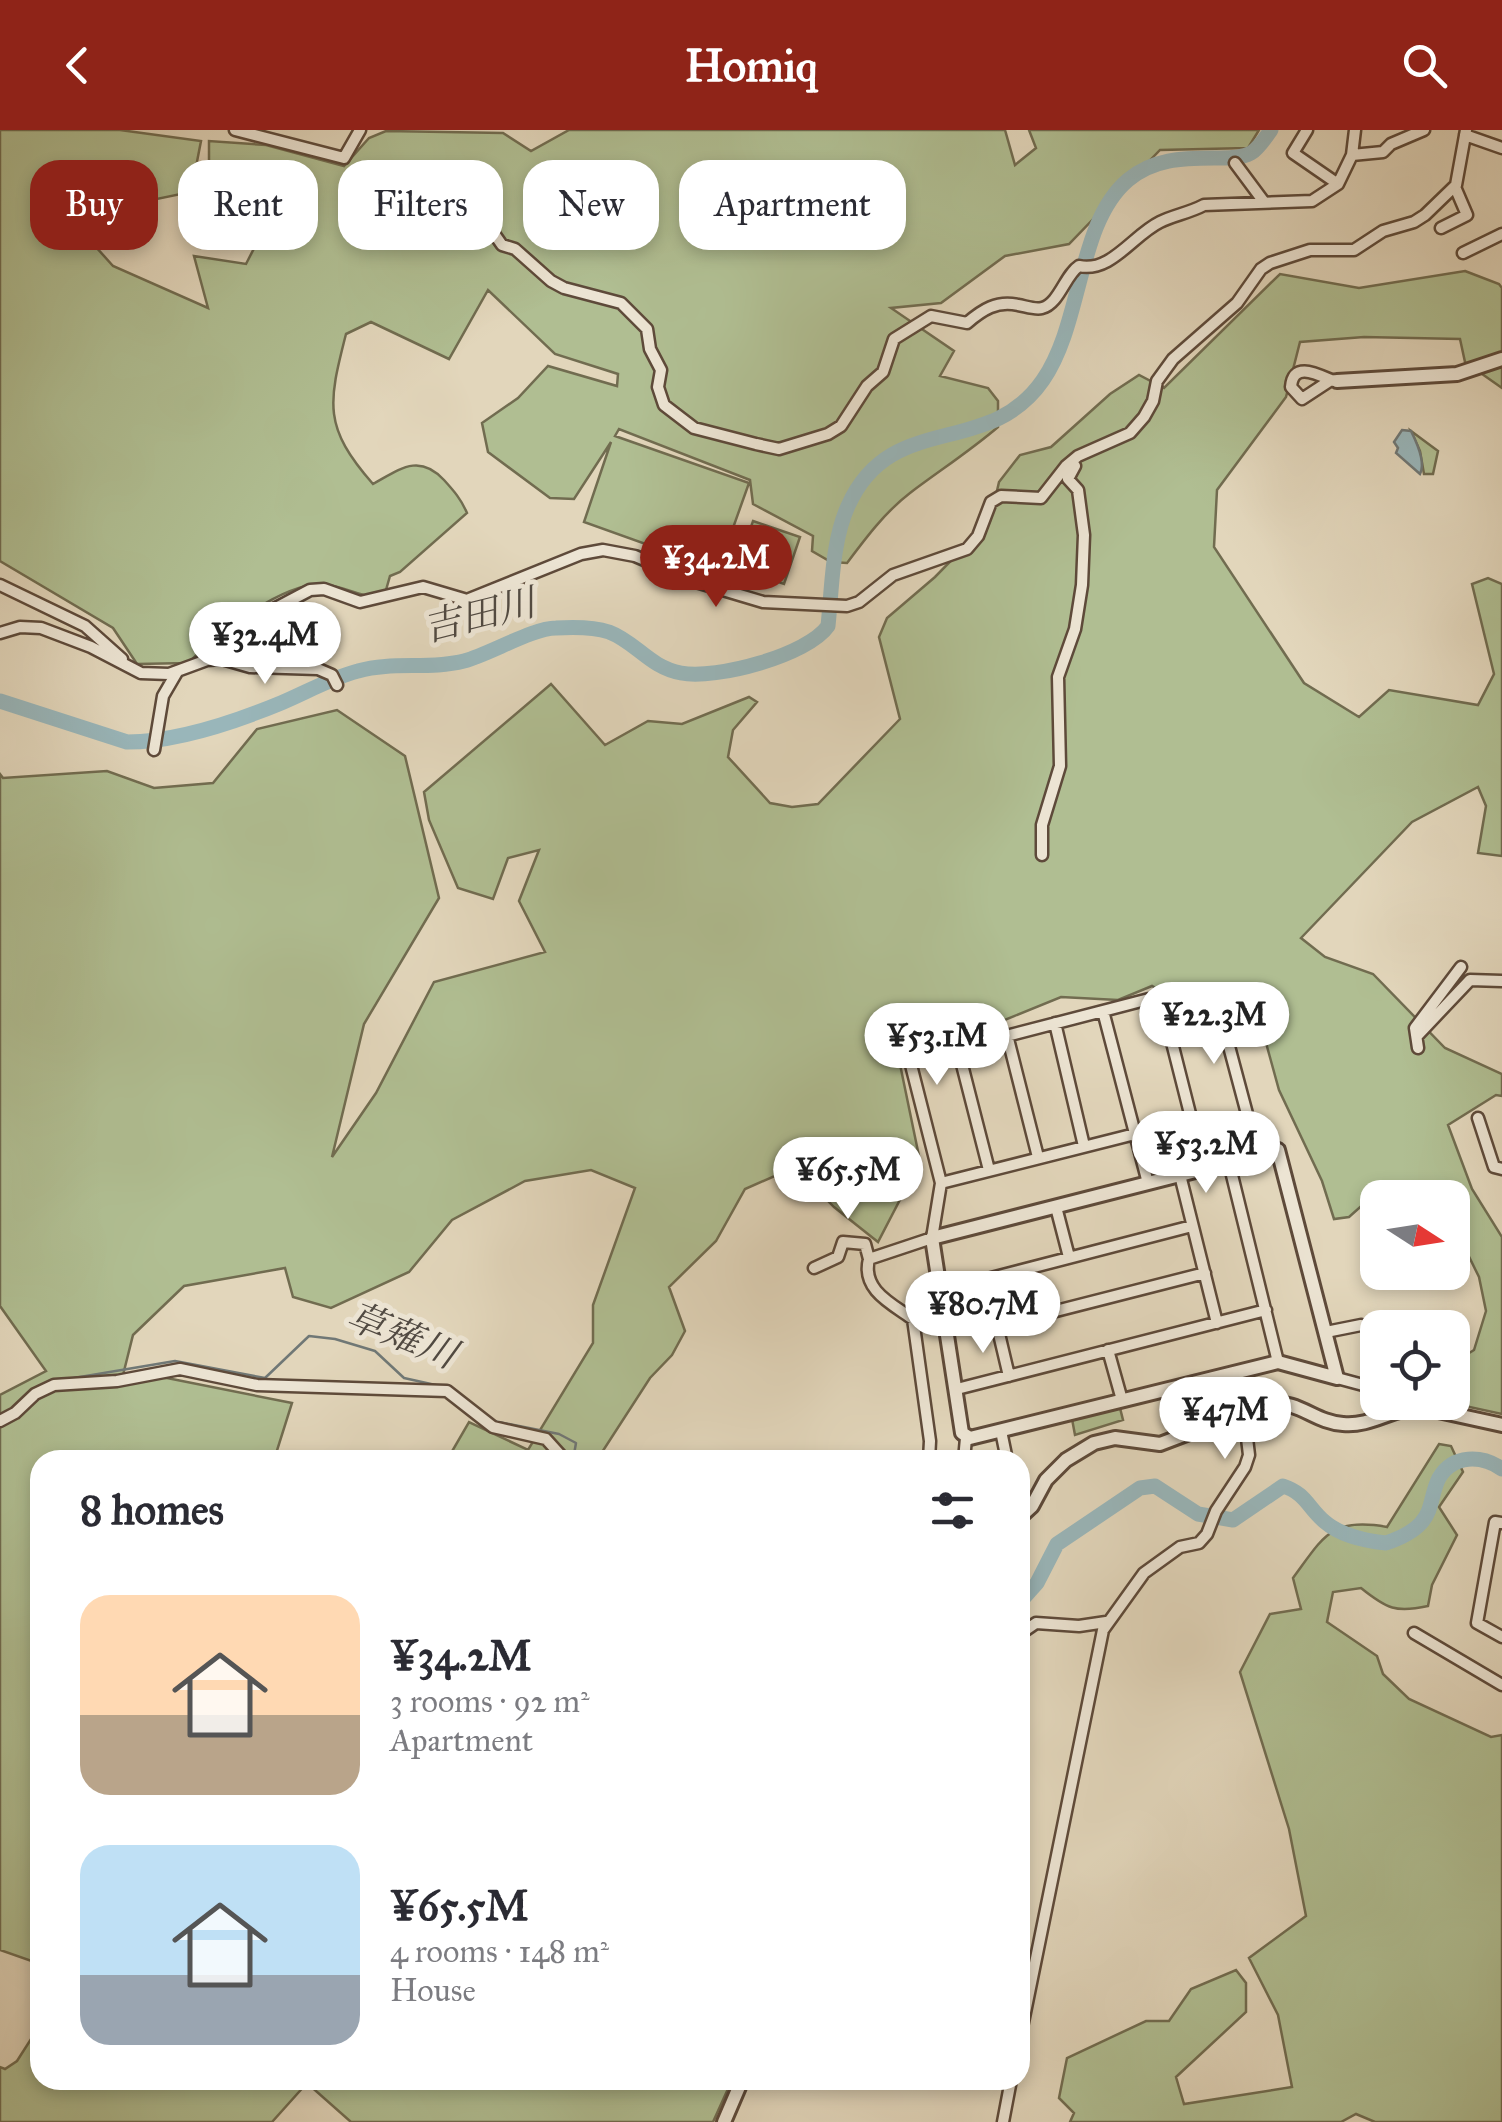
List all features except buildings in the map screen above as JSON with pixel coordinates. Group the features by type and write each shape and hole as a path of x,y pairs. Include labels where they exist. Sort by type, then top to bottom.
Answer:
{"street":[{"path":"235,130 344,158 360,130"},
{"path":"1307,130 1293,153 1338,184"},
{"path":"503,245 516,249 550,281 620,303 638,317 647,329 650,348 661,370 658,387 664,405 694,428 780,449 841,426 867,386 883,372 894,340 931,316 967,323 982,310 1008,302 1041,309 1050,304 1079,266 1092,269 1116,256 1144,231 1204,205 1312,201 1338,184 1352,155 1354,130"},
{"path":"1352,155 1383,152 1409,133 1424,130"},
{"path":"1441,228 1467,216 1455,187 1466,132 1502,148"},
{"path":"1234,164 1264,202"},
{"path":"207,660 225,640 266,612 310,590 324,590 360,602 423,587 467,600 581,554 603,550 623,552 696,582 763,602 853,605 893,576 967,549 978,536 991,502 1009,495 1030,500 1041,498 1078,456 1130,432 1144,417 1153,401 1157,380 1173,359 1237,303 1270,262 1310,250 1354,250 1383,231 1414,222 1455,187"},
{"path":"1462,252 1502,234"},
{"path":"1334,380 1457,374 1502,359"},
{"path":"1042,856 1042,825 1060,766 1058,677 1076,629 1082,585 1084,535 1078,490 1068,479 1078,456"},
{"path":"0,586 85,626 126,665"},
{"path":"0,633 20,627 41,628 148,675 178,672 222,658 250,667 318,669 332,675 337,685"},
{"path":"154,750 164,696 178,672"},
{"path":"1418,1048 1415,1028 1461,967"},
{"path":"1417,1036 1470,980 1502,981"},
{"path":"965,1450 932,1238 941,1183 910,1061 1149,999 1226,1034 1250,1124 1196,1137"},
{"path":"1163,1007 1204,1169"},
{"path":"1103,1011 1148,1183"},
{"path":"1055,1024 1084,1146"},
{"path":"1007,1035 1038,1157"},
{"path":"958,1049 989,1170"},
{"path":"1478,1118 1494,1167 1502,1168"},
{"path":"941,1183 1135,1134"},
{"path":"869,1259 932,1238 1278,1150 1337,1378"},
{"path":"1229,1164 1278,1362"},
{"path":"1180,1175 1217,1322"},
{"path":"1056,1207 1069,1257"},
{"path":"941,1292 1192,1226"},
{"path":"814,1268 838,1257 843,1242 866,1244 866,1270 872,1286 913,1319 930,1450"},
{"path":"996,1326 1205,1273"},
{"path":"986,1279 1008,1376"},
{"path":"956,1389 1266,1310"},
{"path":"1326,1332 1360,1325"},
{"path":"1108,1350 1122,1400"},
{"path":"966,1438 1278,1362 1360,1384"},
{"path":"0,1421 16,1413 34,1394 54,1384 117,1381 180,1369 258,1384 447,1391 493,1426 546,1439 556,1450"},
{"path":"1030,1508 1046,1480 1066,1460 1094,1443 1115,1438 1160,1444 1268,1403 1284,1402 1345,1425 1373,1420"},
{"path":"1030,1989 1106,1622 1144,1573 1180,1546 1199,1543 1245,1468 1249,1455 1244,1413"},
{"path":"1470,1418 1502,1425"},
{"path":"1000,1431 1005,1450"},
{"path":"1502,1523 1495,1522 1478,1622 1502,1638"},
{"path":"1030,1628 1036,1624 1079,1626 1106,1622"},
{"path":"1414,1633 1502,1684"},
{"path":"724,2122 738,2090"},
{"path":"1003,2122 1009,2090"}],"green space":[{"path":"0,130 120,130 201,141 197,160 178,160 178,195 158,199 158,160 30,160 30,250 99,250 113,266 208,308 194,256 246,264 253,250 318,250 318,160 209,160 209,141 266,145 338,164 338,250 503,250 503,160 349,160 369,138 386,131 503,133 531,151 569,130 1005,130 1015,165 1036,148 1029,130 1259,130 1248,148 1160,150 1069,244 1005,256 941,303 891,308 954,351 940,376 988,388 998,401 998,427 901,500 847,563 831,562 812,551 813,536 753,504 750,480 619,429 615,436 749,483 718,570 584,522 611,442 574,499 550,498 488,452 482,423 518,398 548,366 617,386 618,374 555,354 488,290 449,359 371,322 346,334 333,397 334,414 345,446 357,464 373,484 409,466 426,467 448,484 467,513 400,572 390,576 386,590 373,597 328,585 292,590 234,624 188,663 137,664 113,628 0,561"},
{"path":"1465,271 1502,288 1502,388 1465,362 1460,339 1364,337 1300,342 1286,397 1217,490 1214,547 1304,683 1359,717 1389,690 1478,705 1494,674 1472,584 1488,578 1502,584 1502,856 1478,853 1486,806 1478,787 1412,822 1301,938 1325,957 1373,974 1445,1048 1502,1074 1502,1096 1496,1095 1448,1125 1469,1180 1360,1180 1360,1207 1349,1217 1334,1219 1322,1181 1279,1090 1255,1003 1203,1016 1152,986 1118,1000 1061,997 980,1030 896,1045 920,1161 878,1242 834,1207 795,1167 745,1189 716,1241 669,1287 685,1331 603,1450 528,1450 593,1343 593,1305 635,1188 591,1170 525,1181 452,1220 409,1272 331,1308 293,1297 285,1268 184,1286 133,1335 123,1375 167,1378 292,1403 277,1450 30,1450 30,1960 0,1950 0,1395 46,1371 0,1306 0,774 3,778 107,771 154,788 213,783 257,729 337,710 405,756 439,898 364,1024 332,1157 376,1093 434,982 545,952 519,901 539,850 508,858 493,899 458,888 429,820 424,792 551,684 605,745 648,721 682,724 749,697 757,702 733,730 728,757 770,803 792,807 818,804 900,719 879,637 887,618 935,577 990,521 999,482 1020,455 1051,447 1110,394 1139,375 1164,388 1280,274 1359,288"},
{"path":"1411,431 1438,451 1433,474 1424,474"},
{"path":"753,521 800,537 784,584 737,568"},
{"path":"1470,1184 1502,1237 1502,1414 1470,1407 1470,1352 1486,1311 1479,1277 1470,1259"},
{"path":"1120,1408 1123,1420 1075,1435 1072,1419"},
{"path":"469,1422 528,1450 453,1450"},
{"path":"1439,1444 1451,1446 1463,1472 1439,1507 1457,1535 1432,1585 1428,1606 1392,1608 1361,1588 1333,1592 1327,1622 1377,1656 1383,1674 1409,1699 1491,1737 1502,1735 1502,2122 1375,2122 1356,2114 1341,2122 1070,2122 1074,2113 1059,2098 1067,2058 1146,2021 1169,2021 1191,1989 1236,1970 1246,1983 1246,2012 1176,2077 1184,2104 1292,2087 1278,2015 1249,1958 1306,1916 1289,1829 1240,1672 1270,1614 1301,1609 1293,1578 1322,1541 1353,1525 1387,1527"},
{"path":"30,2041 30,2090 301,2090 272,2122 0,2122 0,2067 5,2069 17,2061"},
{"path":"315,2090 727,2090 713,2122 351,2122"}],"water":[{"path":"1402,430 1411,431 1416,441 1420,474 1396,453 1394,442"}],"waterway":[{"name":"吉田川","path":"0,701 127,742 146,741 225,724 358,671 464,661 547,629 609,632 660,665 681,673 738,669 802,647 828,626 839,534 848,506 866,476 889,457 914,445 995,420 1021,404 1043,380 1066,330 1099,221 1128,180 1168,161 1247,155 1271,130"},
{"name":"草薙川","path":"74,1378 175,1361 265,1378 309,1336 375,1351 404,1378 440,1386"},
{"name":"草薙川","path":"452,1388 494,1421 559,1434 576,1443 575,1450"},
{"name":"草薙川","path":"1030,1591 1057,1544 1140,1488 1155,1486 1198,1514 1233,1520 1283,1486 1297,1493 1338,1530 1386,1543 1421,1523 1439,1478 1452,1465 1477,1459 1502,1469"}]}
